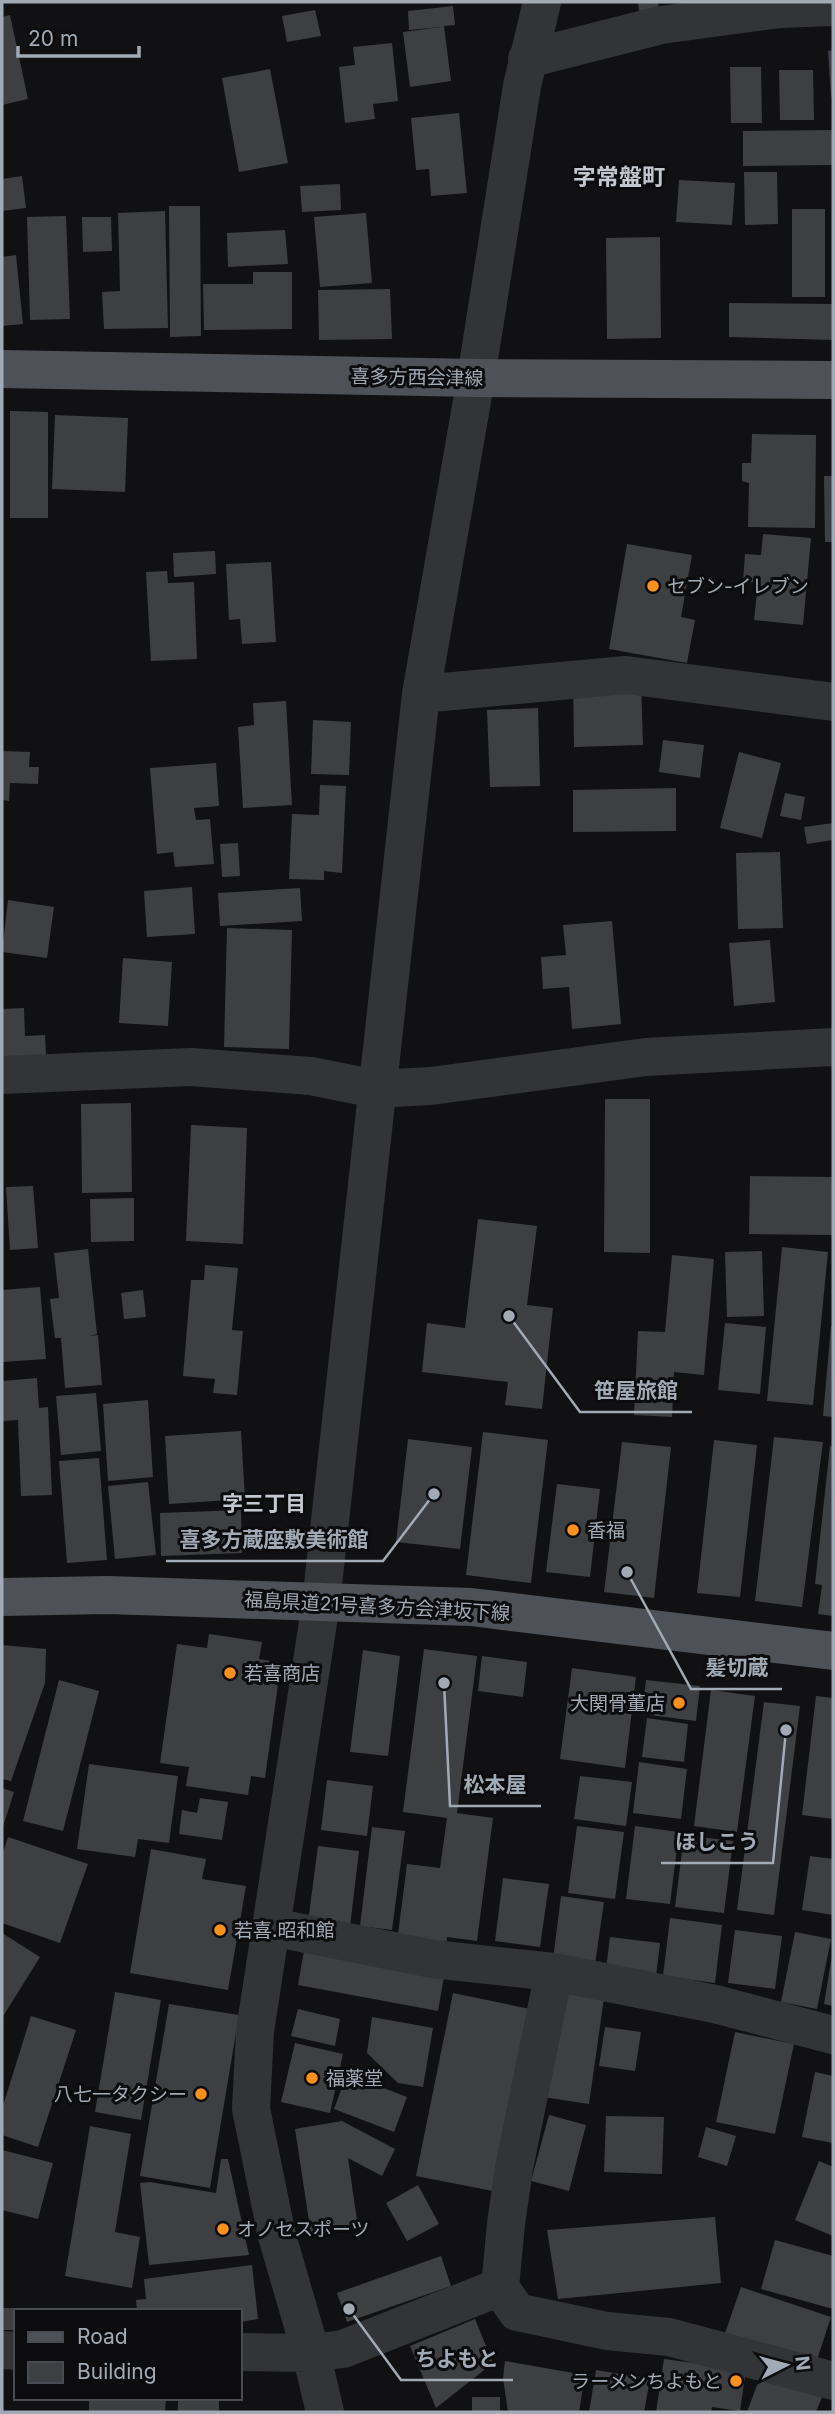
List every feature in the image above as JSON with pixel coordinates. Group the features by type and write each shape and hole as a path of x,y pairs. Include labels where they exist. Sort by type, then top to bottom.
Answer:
{"main road":[{"name":"喜多方西会津線","path":"2,369 476,378 833,380"},
{"name":"福島県道21号喜多方会津坂下線","path":"2,1597 108,1595 471,1607 833,1651"}],"street":[{"path":"325,2412 277,2236 251,2109 255,2031 321,1603 421,694 476,378 527,59 542,2"},
{"path":"527,59 661,25 780,9 833,7"},
{"path":"421,694 626,674 833,702"},
{"path":"2,1075 191,1067 310,1076 376,1089 431,1086 646,1057 833,1047"},
{"path":"272,1927 433,1959 554,1972 715,2004 833,2035"},
{"path":"554,1972 514,2168 500,2287 517,2312 607,2331 669,2337 833,2381"},
{"path":"242,2352 311,2353 343,2349 500,2287"}],"building":[{"path":"638,2 658,2 659,9 639,11"},
{"path":"453,6 455,25 444,26 451,81 410,87 403,32 441,27 409,30 408,11"},
{"path":"315,10 321,36 287,42 282,16"},
{"path":"10,15 28,99 2,105 2,17"},
{"path":"392,43 398,101 373,104 375,119 345,123 339,67 355,65 353,47"},
{"path":"833,50 833,96 831,97 828,51"},
{"path":"730,67 761,67 762,123 731,123"},
{"path":"270,69 288,163 239,172 222,78"},
{"path":"779,70 813,70 814,120 780,120"},
{"path":"459,113 467,193 431,196 429,169 416,170 411,118"},
{"path":"833,130 833,165 743,166 743,131"},
{"path":"744,172 777,172 778,224 745,225"},
{"path":"22,176 26,208 2,211 2,179"},
{"path":"679,180 735,183 732,225 676,222"},
{"path":"340,184 341,210 302,212 300,186"},
{"path":"169,206 200,206 201,336 170,337"},
{"path":"792,209 825,209 825,297 792,297"},
{"path":"165,211 168,328 104,329 102,292 120,291 118,213"},
{"path":"366,213 372,283 320,287 314,217"},
{"path":"66,216 70,319 30,320 27,217"},
{"path":"82,217 111,217 112,251 83,252"},
{"path":"285,230 288,264 228,267 227,233"},
{"path":"660,237 661,338 607,339 606,238"},
{"path":"16,255 23,324 2,326 2,257"},
{"path":"253,272 292,272 292,329 204,330 203,284 253,284"},
{"path":"390,289 392,339 319,340 318,290"},
{"path":"729,303 833,304 833,340 729,337"},
{"path":"10,411 48,412 48,518 10,518"},
{"path":"55,415 128,418 125,492 52,489"},
{"path":"752,434 816,435 815,528 748,527 749,483 742,481 742,463 751,463"},
{"path":"824,476 833,476 833,542 825,542"},
{"path":"763,534 811,538 803,625 754,620 758,583 743,581 745,554 761,555"},
{"name":"セブン-イレブン","path":"627,544 692,555 681,617 695,620 687,663 609,649"},
{"path":"215,551 216,574 174,577 173,553"},
{"path":"271,562 276,642 242,644 240,619 229,620 226,564"},
{"path":"167,571 168,583 194,582 197,659 151,661 146,572"},
{"path":"641,680 643,745 574,747 573,682"},
{"path":"286,701 292,805 243,808 238,727 254,725 253,703"},
{"path":"538,708 540,786 490,787 487,710"},
{"path":"313,720 351,722 349,775 311,774"},
{"path":"663,740 704,745 700,778 659,772"},
{"path":"2,751 30,752 29,767 39,767 38,784 10,783 9,801 2,800"},
{"path":"739,752 781,763 762,838 720,828"},
{"path":"216,763 219,806 194,808 196,820 210,819 214,864 175,867 173,852 157,854 150,768"},
{"path":"320,785 346,786 342,873 324,871 324,880 289,879 292,814 319,815"},
{"path":"676,788 676,831 573,832 573,790"},
{"path":"785,793 805,797 801,820 780,816"},
{"path":"833,823 833,840 807,844 804,827"},
{"path":"238,843 240,876 222,877 220,844"},
{"path":"780,852 783,928 738,929 736,853"},
{"path":"192,887 195,934 147,937 144,891"},
{"path":"300,888 302,921 220,926 218,893"},
{"path":"8,900 54,907 47,958 2,952"},
{"path":"612,921 621,1024 572,1029 569,987 543,989 541,957 566,955 563,925"},
{"path":"227,928 292,930 289,1049 224,1047"},
{"path":"770,940 775,1002 734,1006 729,943"},
{"path":"123,958 172,962 168,1026 119,1023"},
{"path":"24,1008 25,1036 45,1035 46,1056 2,1058 2,1009"},
{"path":"605,1099 650,1099 650,1253 604,1252"},
{"path":"131,1103 132,1192 82,1193 81,1104"},
{"path":"191,1125 247,1128 243,1244 186,1241"},
{"path":"750,1176 833,1177 833,1235 749,1234"},
{"path":"33,1186 38,1248 10,1250 6,1187"},
{"path":"134,1198 134,1241 91,1242 90,1199"},
{"path":"478,1219 537,1226 527,1305 553,1308 542,1409 505,1405 508,1382 422,1372 427,1323 465,1328"},
{"path":"782,1247 828,1252 813,1405 767,1401"},
{"path":"88,1249 97,1334 89,1336 98,1335 102,1385 65,1388 61,1338 55,1338 50,1299 59,1298 54,1253"},
{"path":"762,1251 764,1316 727,1317 725,1252"},
{"path":"672,1255 714,1259 704,1375 674,1372 672,1417 634,1415 638,1331 665,1332"},
{"path":"205,1265 238,1268 232,1330 243,1331 237,1395 213,1393 215,1379 183,1376 191,1280 204,1280"},
{"path":"40,1287 46,1359 3,1362 2,1290"},
{"path":"143,1290 146,1317 124,1319 121,1293"},
{"path":"725,1323 766,1327 760,1394 718,1390"},
{"path":"833,1326 833,1417 823,1416"},
{"path":"37,1378 39,1408 48,1407 52,1495 21,1496 18,1420 3,1421 2,1381"},
{"path":"96,1393 101,1451 61,1455 56,1396"},
{"path":"148,1400 153,1477 108,1481 103,1404"},
{"path":"241,1431 245,1499 169,1504 165,1436"},
{"path":"483,1432 548,1440 531,1583 466,1575"},
{"path":"774,1437 823,1442 802,1607 755,1601"},
{"path":"408,1439 472,1447 460,1549 396,1542"},
{"path":"714,1440 757,1445 740,1597 697,1593"},
{"path":"622,1442 671,1447 654,1598 604,1592"},
{"path":"830,1446 833,1446 833,1616 818,1614 822,1585 815,1584"},
{"path":"99,1458 107,1560 67,1563 59,1461"},
{"path":"148,1482 156,1555 115,1559 108,1486"},
{"name":"香福","path":"557,1484 600,1489 590,1577 546,1572"},
{"path":"241,1510 242,1553 161,1556 160,1513"},
{"path":"209,1634 262,1642 259,1659 281,1663 265,1778 251,1776 248,1795 186,1786 189,1767 160,1763 177,1644 207,1648"},
{"path":"2,1645 46,1649 45,1683 11,1781 2,1779"},
{"path":"424,1649 477,1656 457,1813 493,1818 477,1941 447,1937 446,1948 397,1942 407,1864 440,1868 447,1818 403,1812"},
{"path":"363,1650 400,1656 388,1756 350,1752"},
{"path":"482,1656 527,1662 523,1697 478,1691"},
{"path":"572,1668 636,1677 625,1768 560,1759"},
{"path":"59,1680 99,1691 63,1831 23,1821"},
{"path":"646,1680 700,1686 696,1721 642,1714"},
{"path":"711,1690 755,1696 737,1832 694,1826"},
{"path":"816,1696 833,1698 833,1819 802,1815"},
{"path":"764,1702 800,1706 774,1915 737,1910"},
{"path":"647,1718 688,1724 684,1762 642,1757"},
{"path":"639,1762 687,1769 681,1819 633,1813"},
{"path":"89,1764 178,1776 169,1843 138,1839 135,1857 77,1849"},
{"path":"580,1776 632,1782 626,1826 574,1819"},
{"path":"327,1780 373,1786 367,1836 321,1830"},
{"path":"2,1788 14,1792 2,1830"},
{"path":"200,1798 228,1802 222,1840 179,1834 182,1810 197,1813"},
{"path":"577,1826 624,1832 615,1899 568,1893"},
{"path":"635,1826 679,1832 670,1904 626,1899"},
{"path":"372,1827 405,1831 392,1930 360,1926"},
{"path":"684,1835 733,1841 724,1913 675,1907"},
{"path":"8,1837 88,1864 60,1943 2,1923 2,1856"},
{"path":"318,1846 359,1851 350,1927 308,1922"},
{"path":"151,1849 206,1859 202,1879 246,1886 228,1990 130,1973"},
{"path":"810,1856 833,1859 833,1915 802,1910"},
{"path":"503,1878 549,1884 540,1947 495,1941"},
{"path":"561,1896 604,1902 595,1964 553,1959"},
{"path":"670,1918 722,1925 715,1983 663,1976"},
{"path":"735,1930 782,1936 775,1989 728,1983"},
{"path":"795,1932 831,1939 817,2009 781,2002"},
{"path":"2,1933 40,1957 2,2018"},
{"path":"610,1937 660,1943 656,1976 606,1969"},
{"path":"305,1945 445,1971 438,2011 298,1985"},
{"path":"833,1955 833,2006 824,2004"},
{"path":"559,1991 604,1998 589,2104 543,2097"},
{"path":"115,1992 161,2000 141,2120 95,2112"},
{"path":"453,1993 540,2011 503,2193 416,2176"},
{"path":"169,2004 239,2015 210,2188 140,2176"},
{"path":"298,2009 340,2019 335,2046 291,2036"},
{"path":"31,2016 76,2030 38,2147 2,2135 2,2109"},
{"path":"372,2017 433,2028 423,2087 398,2083 367,2053"},
{"path":"605,2027 641,2032 635,2071 599,2066"},
{"path":"735,2032 794,2044 775,2134 716,2122"},
{"path":"295,2043 343,2054 330,2113 281,2102"},
{"path":"815,2072 833,2076 833,2143 802,2137"},
{"path":"347,2074 407,2097 394,2132 334,2109"},
{"path":"549,2115 586,2125 569,2191 531,2181"},
{"path":"606,2116 664,2117 662,2174 604,2172"},
{"path":"342,2121 395,2149 382,2176 348,2158 358,2227 311,2234 295,2129"},
{"path":"90,2126 131,2134 115,2232 140,2237 132,2288 65,2276"},
{"path":"706,2127 736,2136 727,2166 698,2157"},
{"path":"2,2150 53,2163 38,2219 2,2210"},
{"path":"221,2159 228,2159 249,2255 149,2265 140,2183 150,2182 216,2193"},
{"path":"819,2161 833,2167 833,2236 795,2220"},
{"path":"418,2185 439,2224 407,2241 386,2203"},
{"path":"715,2217 721,2283 558,2299 547,2230"},
{"path":"775,2240 833,2256 833,2309 761,2289"},
{"path":"441,2256 451,2286 347,2322 337,2293"},
{"path":"252,2265 258,2319 242,2322 242,2309 137,2309 136,2300 146,2299 144,2279"},
{"path":"741,2287 831,2317 815,2366 724,2336"},
{"path":"2,2308 26,2308 14,2309 14,2330 2,2330"},
{"path":"475,2319 493,2363 436,2408 410,2346"},
{"path":"664,2359 746,2370 740,2411 712,2407 711,2412 656,2412"},
{"path":"505,2361 585,2375 579,2412 508,2412 503,2378"},
{"path":"763,2369 824,2392 816,2412 747,2412"},
{"path":"596,2370 650,2379 644,2412 589,2412"},
{"path":"472,2397 500,2397 500,2412 472,2412"},
{"path":"89,2400 166,2400 165,2412 89,2412"},
{"path":"178,2400 219,2400 219,2412 178,2412"}],"place":[{"name":"セブン-イレブン","path":"653,586"},
{"name":"笹屋旅館","path":"509,1316"},
{"name":"喜多方蔵座敷美術館","path":"434,1494"},
{"name":"香福","path":"573,1530"},
{"name":"髪切蔵","path":"627,1572"},
{"name":"若喜商店","path":"230,1673"},
{"name":"松本屋","path":"444,1683"},
{"name":"大関骨董店","path":"679,1703"},
{"name":"ほしこう","path":"786,1730"},
{"name":"若喜.昭和館","path":"220,1930"},
{"name":"福薬堂","path":"312,2078"},
{"name":"八七一タクシー","path":"201,2094"},
{"name":"オノセスポーツ","path":"223,2229"},
{"name":"ちよもと","path":"349,2309"},
{"name":"ラーメンちよもと","path":"736,2381"}],"district":[{"name":"字常盤町","path":"619,177"},
{"name":"字三丁目","path":"264,1504"}]}
